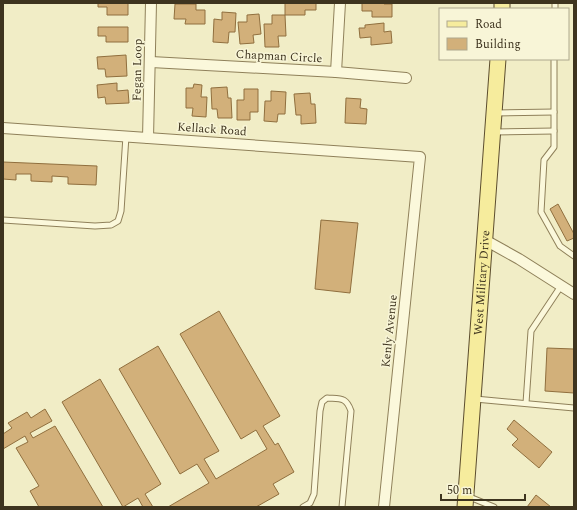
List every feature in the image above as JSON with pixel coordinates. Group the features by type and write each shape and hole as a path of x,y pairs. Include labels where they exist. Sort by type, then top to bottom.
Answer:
{"main road":[{"name":"West Military Drive","path":"466,502 498,60"}],"street":[{"name":"Fegan Loop","path":"148,138 151,62 151,3"},
{"path":"336,72 340,3"},
{"name":"Chapman Circle","path":"151,62 336,72 406,78"},
{"name":"Kellack Road","path":"3,128 420,157"},
{"name":"Kenly Avenue","path":"384,507 420,157"},
{"path":"485,240 574,294"}],"lane":[{"path":"554,60 554,147 544,160 541,212 560,246 574,256"},
{"path":"494,113 554,112"},
{"path":"493,132 554,131"},
{"path":"3,220 94,226 111,225 118,221 121,211 126,136"},
{"path":"526,403 531,331 561,286"},
{"path":"303,507 310,503 314,494 320,411 322,402 327,398 342,399 348,402 351,411 342,507"},
{"path":"473,398 574,408"},
{"path":"466,502 494,507"}],"building":[{"path":"98,3 128,3 128,15 107,15 107,7 98,7"},
{"path":"285,3 316,3 316,10 305,10 305,15 285,15"},
{"path":"362,3 392,4 392,17 372,17 372,11 362,11"},
{"path":"175,4 196,4 196,10 205,10 205,24 185,24 186,19 174,19"},
{"path":"222,12 236,13 235,32 229,32 228,43 213,42 214,19 222,20"},
{"path":"259,14 261,34 253,35 254,43 240,44 238,22 247,22 247,15"},
{"path":"272,15 285,15 286,36 278,36 279,47 265,47 264,24 272,24"},
{"path":"384,23 384,32 391,31 392,43 371,45 371,37 360,38 359,28 365,28 365,25"},
{"path":"98,27 128,27 128,42 106,42 106,36 98,36"},
{"path":"126,55 127,76 106,77 105,69 98,69 97,57"},
{"path":"117,83 117,91 128,90 129,103 106,104 105,97 98,98 97,85"},
{"path":"194,84 202,85 201,97 207,97 206,117 192,116 193,108 186,108 186,88 193,88"},
{"path":"227,87 228,98 231,98 232,118 218,118 217,109 212,109 211,88"},
{"path":"244,89 258,89 258,112 250,112 250,120 237,120 237,100 244,100"},
{"path":"271,91 286,92 285,114 278,114 277,122 264,121 265,101 271,101"},
{"path":"310,93 311,104 315,104 316,123 301,124 301,115 296,115 294,94"},
{"path":"346,98 361,99 360,108 367,109 366,124 345,123"},
{"path":"3,162 97,166 96,185 68,184 68,177 52,176 52,182 31,181 31,174 16,174 16,180 3,179"},
{"path":"558,204 574,234 574,238 567,241 550,209"},
{"path":"321,220 358,223 350,293 315,289"},
{"path":"219,311 280,416 263,426 275,445 278,443 294,472 273,484 279,494 256,507 168,507 209,483 197,464 180,474 119,369 158,346 219,451 204,459 216,479 267,449 256,430 241,439 180,334"},
{"path":"547,348 574,349 574,393 545,391"},
{"path":"100,379 161,484 145,494 153,507 143,507 138,498 123,507 62,402"},
{"path":"45,409 52,421 30,433 33,438 55,426 103,507 39,507 30,491 39,486 16,448 28,442 25,436 3,449 3,434 12,428 8,423 27,412 31,418"},
{"path":"514,420 552,452 539,468 512,445 518,439 507,429"},
{"path":"536,495 551,507 527,507"}]}
